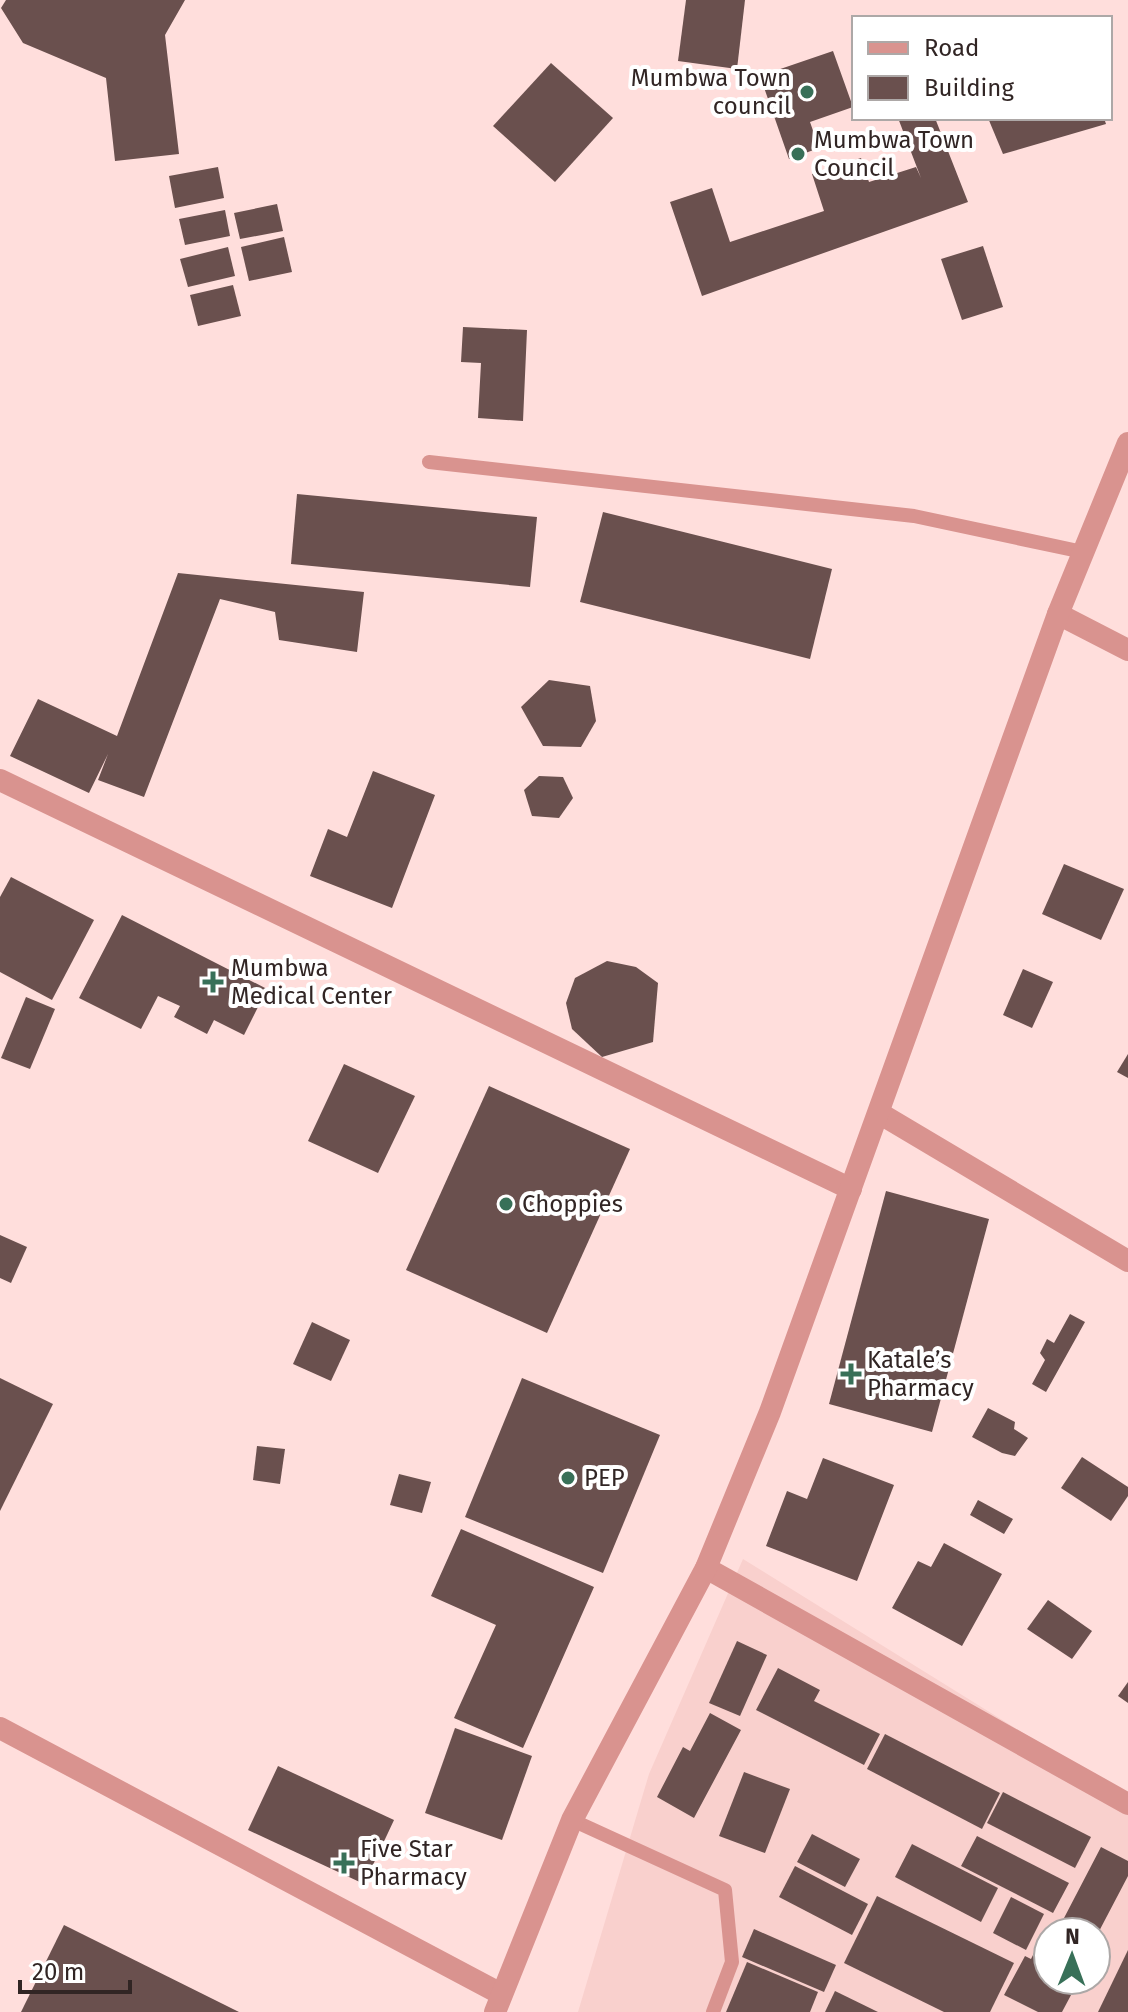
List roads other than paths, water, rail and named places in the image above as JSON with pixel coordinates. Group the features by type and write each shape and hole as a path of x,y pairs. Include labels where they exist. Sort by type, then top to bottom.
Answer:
{"street":[{"path":"0,1728 498,2003 572,1820 706,1568 770,1412 1058,614 1128,443"},
{"path":"1058,614 1128,650"},
{"path":"0,780 851,1189"},
{"path":"879,1113 1128,1261"},
{"path":"706,1568 1128,1804"}],"lane":[{"path":"429,462 914,516 1083,552"},
{"path":"572,1820 725,1890 732,1962 713,2012"}],"place":[{"name":"Mumbwa Town council","path":"807,92"},
{"name":"Mumbwa Town Council","path":"798,154"},
{"name":"Mumbwa Medical Center","path":"213,982"},
{"name":"Choppies","path":"506,1204"},
{"name":"Katale’s Pharmacy","path":"851,1374"},
{"name":"PEP","path":"568,1478"},
{"name":"Five Star Pharmacy","path":"344,1863"}]}
